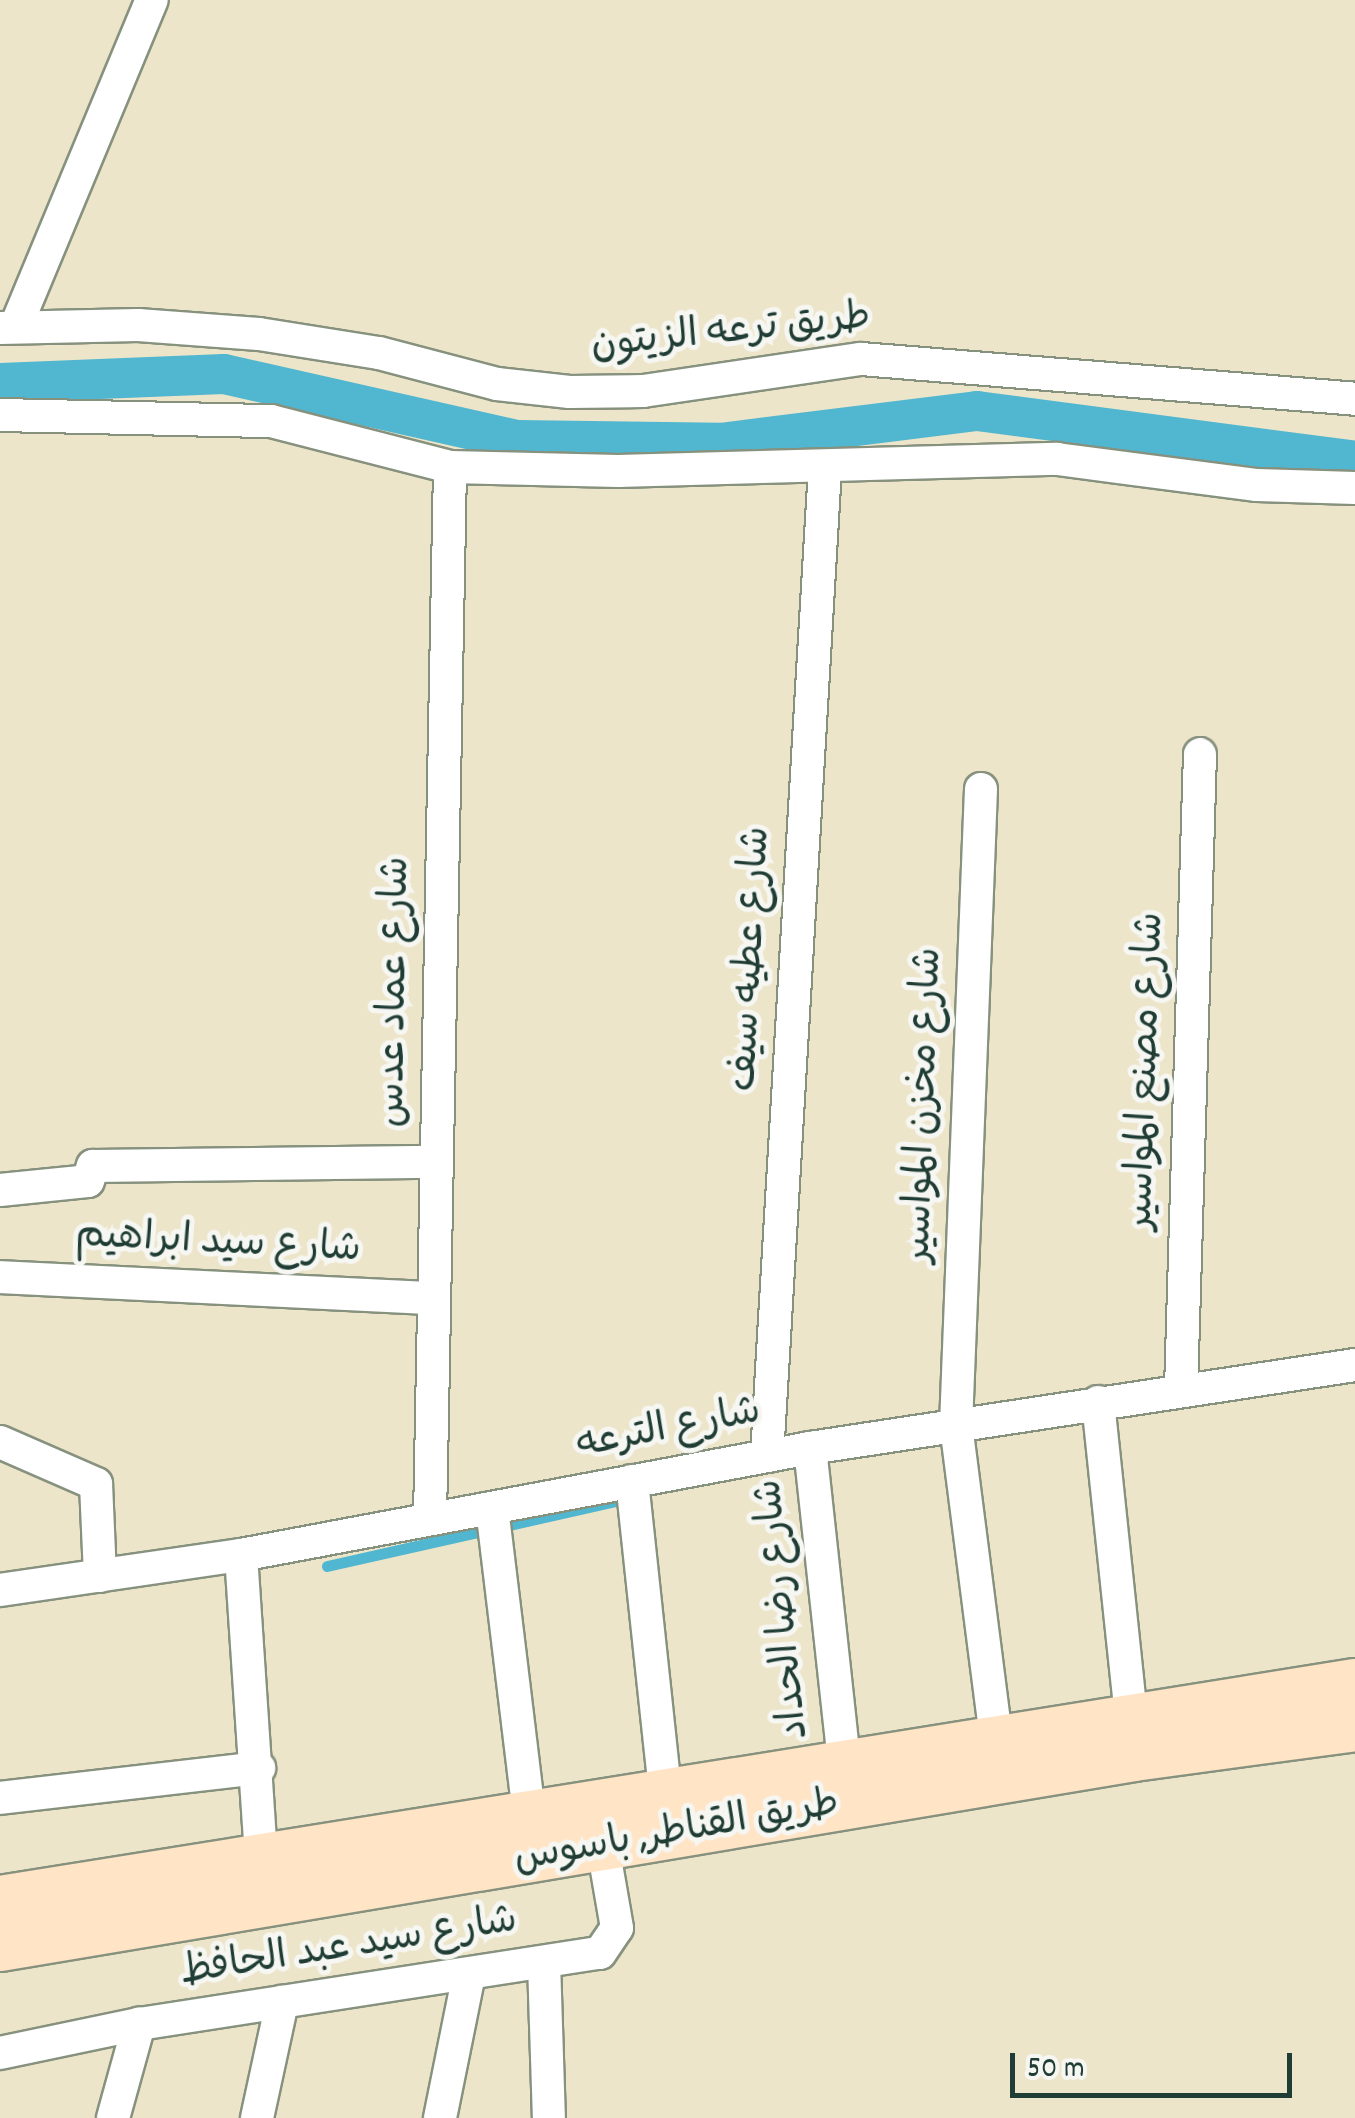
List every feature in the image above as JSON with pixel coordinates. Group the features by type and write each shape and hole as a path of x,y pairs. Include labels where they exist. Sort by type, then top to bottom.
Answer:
{"main road":[{"name":"طريق القناطر, باسوس","path":"0,1900 1355,1683"},
{"name":"طريق القناطر, باسوس","path":"0,1947 603,1846 1355,1727"}],"street":[{"path":"8,327 152,0"},
{"name":"طريق ترعه الزيتون","path":"8,327 138,325 258,334 379,353 497,384 570,392 643,391 861,359 1355,399"},
{"path":"0,415 272,421 450,467 825,468 1057,459 1258,485 1355,488"},
{"name":"شارع عماد عدس","path":"430,1520 450,467"},
{"name":"شارع عطيه سيف","path":"766,1456 825,468"},
{"name":"شارع مصنع المواسير","path":"1181,1390 1200,754"},
{"name":"شارع مخزن المواسير","path":"981,789 956,1426 996,1739"},
{"path":"0,1190 88,1181 93,1166 436,1162"},
{"name":"شارع سيد ابراهيم","path":"0,1277 432,1298"},
{"name":"شارع الترعه","path":"0,1590 241,1555 810,1448 1355,1365"},
{"path":"1098,1402 1131,1717"},
{"path":"0,1442 96,1484 100,1576"},
{"name":"شارع رضا الحداد","path":"810,1448 844,1762"},
{"path":"632,1481 665,1792"},
{"path":"492,1508 530,1814"},
{"path":"241,1555 259,1768 261,1857"},
{"path":"0,1798 259,1768"},
{"name":"شارع سيد عبد الحافظ","path":"0,2053 140,2024 600,1954 617,1928 603,1846"},
{"path":"544,1962 548,2118"},
{"path":"440,2118 469,1974"},
{"path":"256,2118 282,2002"},
{"path":"113,2118 140,2024"}],"waterway":[{"path":"0,383 224,374 517,440 720,443 977,411 1355,461"},
{"path":"327,1566 615,1501"}]}
